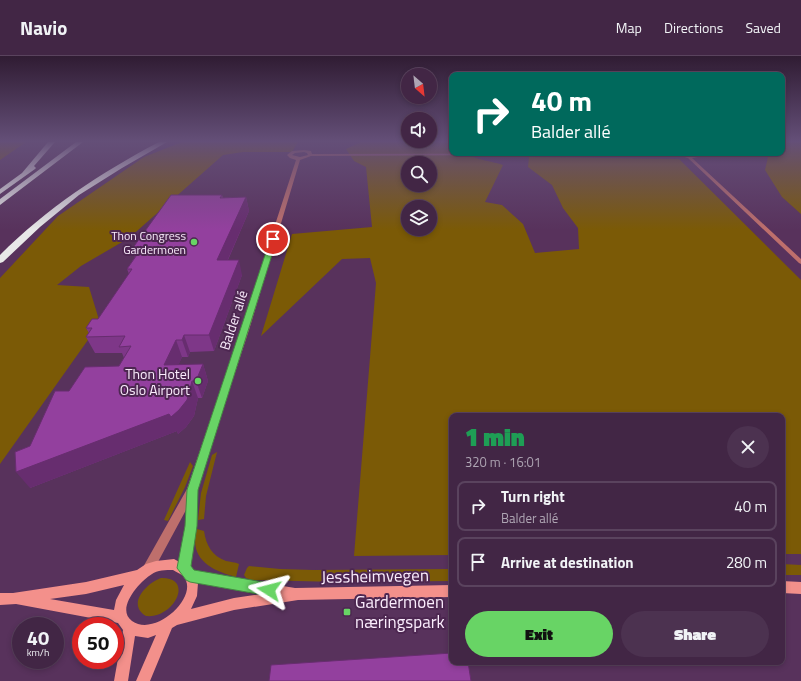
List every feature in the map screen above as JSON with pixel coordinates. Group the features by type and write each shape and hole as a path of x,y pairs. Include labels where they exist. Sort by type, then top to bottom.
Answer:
{"highway":[{"path":"18,179 25,171"},
{"path":"0,192 29,171"},
{"path":"0,203 42,171"},
{"path":"0,260 30,230 60,206 110,171"}],"main road":[{"path":"0,599 13,599 86,588 143,573 161,565 174,564 187,572 193,583 191,597 184,610 172,622 142,681"},
{"name":"Jessheimvegen","path":"187,572 298,594"},
{"path":"122,617 120,610 125,592 143,573"},
{"path":"785,587 801,588"},
{"name":"Jessheimvegen","path":"172,622 234,604 298,594 449,591"},
{"path":"13,599 116,617"},
{"path":"124,620 130,628 147,632 172,622"},
{"path":"121,681 130,628"}],"street":[{"name":"Balder allé","path":"143,573 192,490 245,330 294,171"},
{"path":"704,171 801,262"},
{"name":"Balder allé","path":"187,572 192,490"}],"shaded area":[{"path":"123,171 205,171 129,238 81,266 57,285 89,287 100,323 0,464 0,278 58,216"},
{"path":"366,171 401,171 401,192 437,192 437,171 500,171 485,202 502,205 523,224 535,253 579,249 578,228 563,208 552,185 534,171 691,171 801,280 801,554 785,554 785,413 449,413 449,555 354,556 376,283 370,258 342,259 261,336 292,234 372,227"},
{"path":"766,171 801,171 801,214 782,197"},
{"path":"217,452 206,496 204,519 198,520 201,493 212,455"},
{"path":"190,462 193,466 185,487 168,521 164,520"},
{"path":"197,529 204,531 206,541 213,553 221,559 239,564 236,577 211,567 199,556 195,539"},
{"path":"785,564 801,565 801,575 785,575"},
{"path":"249,566 314,570 449,569 449,581 340,582 252,580 246,578 244,575"},
{"path":"161,578 171,579 177,584 179,590 177,598 165,611 156,615 146,616 140,611 138,600 150,584"}],"building":[{"path":"171,195 222,195 220,198 246,197 217,260 239,260 209,335 184,335 182,340 176,340 164,365 203,364 196,381 192,381 187,400 171,417 169,414 16,472 15,452 30,446 55,391 69,391 85,367 119,366 131,346 119,347 125,336 86,337 92,328 86,328 92,319 98,319 132,269 127,269 141,249 132,249"},
{"path":"449,653 449,665 468,665 471,681 269,681 271,665"}],"place":[{"name":"Thon Congress Gardermoen","path":"194,242"},
{"name":"Thon Hotel Oslo Airport","path":"198,381"},
{"name":"Gardermoen næringspark","path":"347,612"}],"route":[{"path":"269,590 190,576 184,568 191,526 192,490 245,330 273,239"}]}
